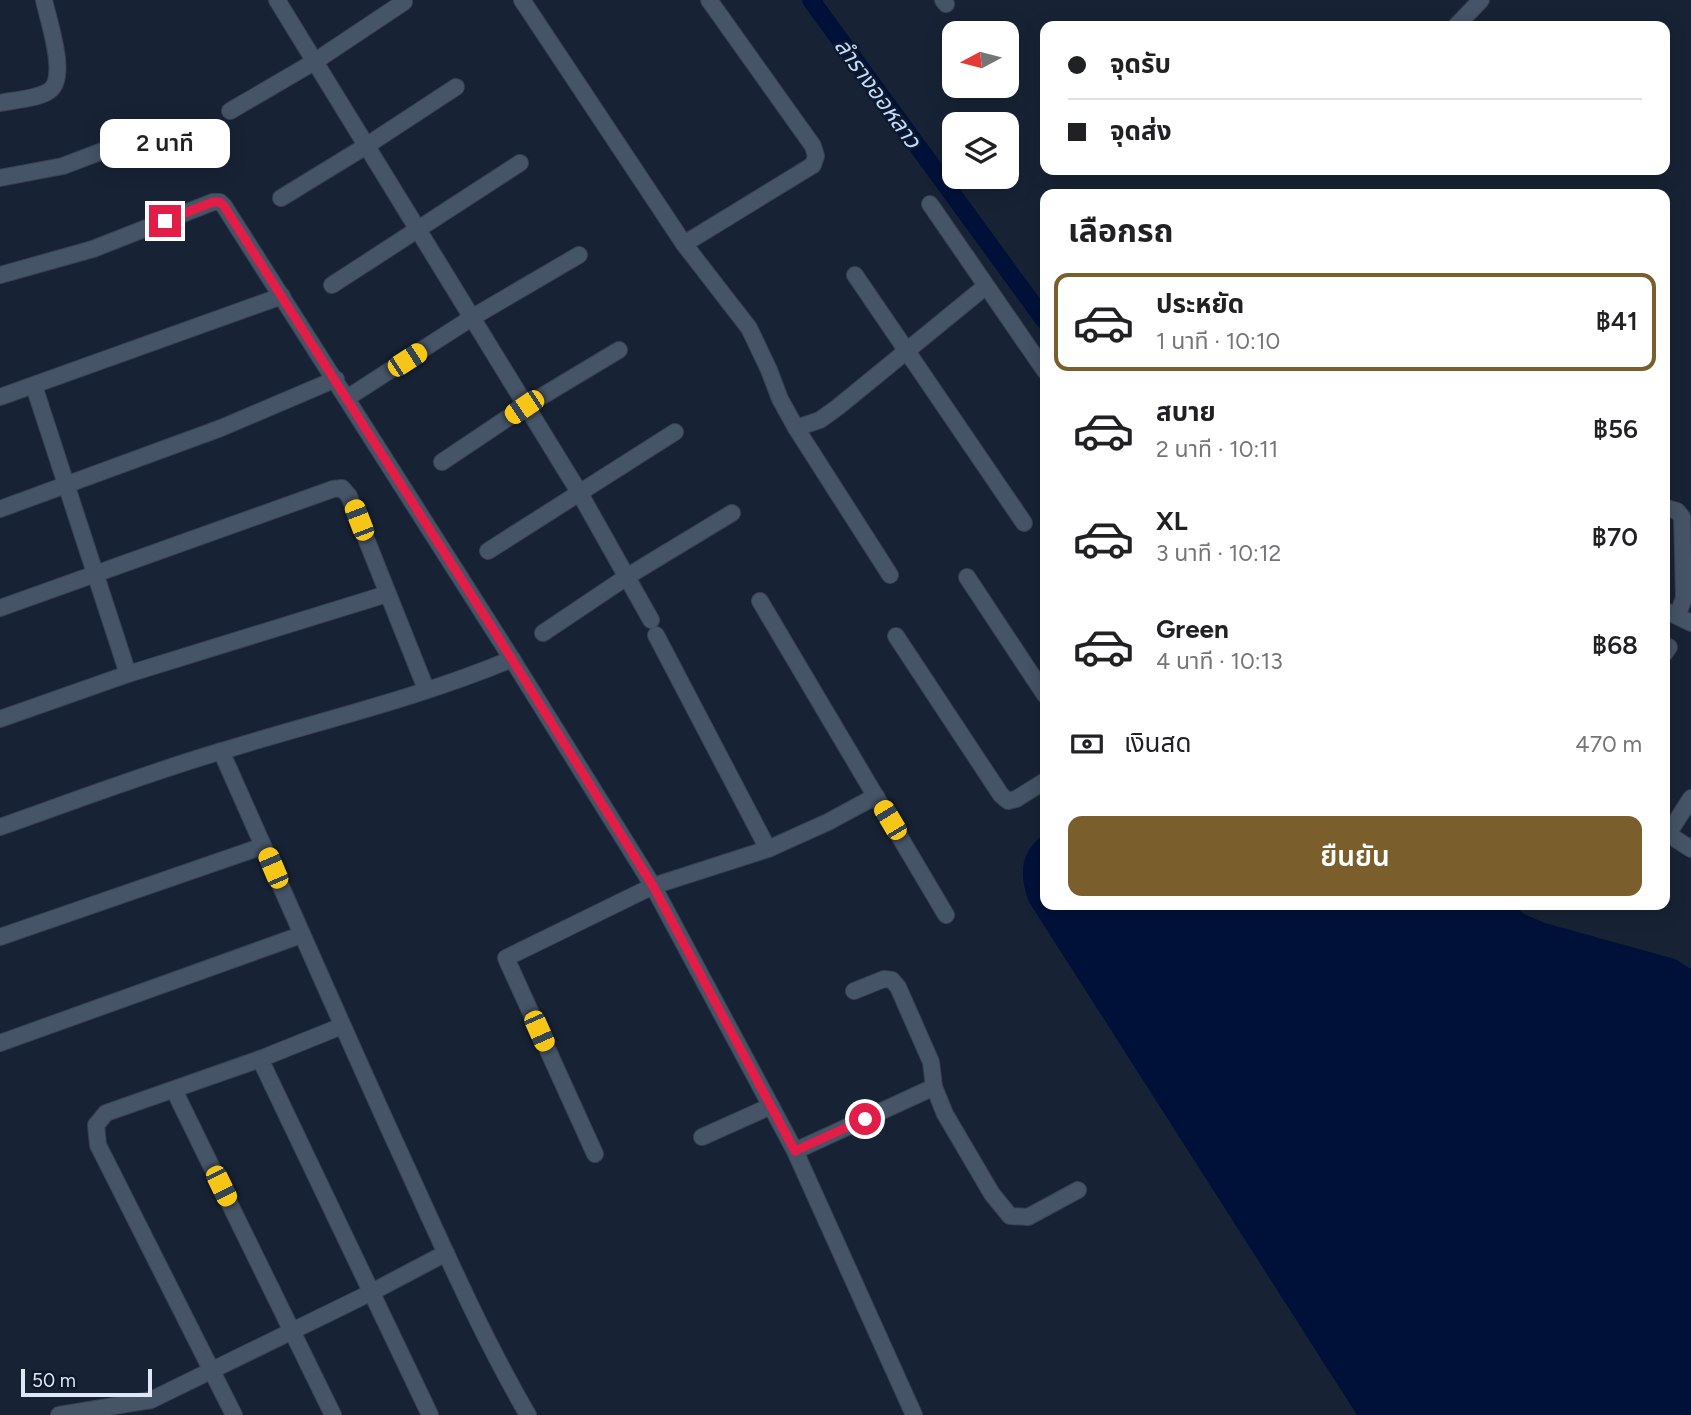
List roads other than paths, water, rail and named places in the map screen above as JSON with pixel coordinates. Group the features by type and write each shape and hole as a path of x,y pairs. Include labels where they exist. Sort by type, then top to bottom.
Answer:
{"street":[{"path":"0,103 44,93 55,86 60,69 44,0"},
{"path":"277,0 628,576 768,849"},
{"path":"522,0 684,244 750,328 780,399 796,428 890,575"},
{"path":"684,244 813,165 816,156 813,146 709,0"},
{"path":"1461,21 1481,0"},
{"path":"230,111 314,62 404,2"},
{"path":"281,198 456,87"},
{"path":"0,178 64,166 155,131"},
{"path":"332,285 520,163"},
{"path":"0,275 93,249 216,202 224,206 336,379 653,886 795,1151 914,1415"},
{"path":"930,204 1040,364"},
{"path":"347,398 472,317 579,255"},
{"path":"855,275 1024,523"},
{"path":"796,428 829,414 986,286"},
{"path":"0,397 282,296"},
{"path":"442,462 524,407 619,350"},
{"path":"0,509 221,428 336,379"},
{"path":"34,386 128,674"},
{"path":"488,551 675,432"},
{"path":"0,608 342,488 349,496 426,689"},
{"path":"1670,509 1677,511 1682,517 1684,598 1678,616"},
{"path":"542,634 628,576 732,513"},
{"path":"967,577 1040,687"},
{"path":"0,719 128,674 387,594"},
{"path":"760,601 946,915"},
{"path":"896,636 1001,795 1009,801 1040,784"},
{"path":"0,827 221,751 319,724 483,671 512,659"},
{"path":"221,751 301,935 446,1253 510,1385 528,1415"},
{"path":"594,1154 506,957 653,886 768,849 828,822 876,796"},
{"path":"1670,828 1691,798"},
{"path":"1670,836 1691,849"},
{"path":"0,937 263,846"},
{"path":"0,1043 301,935"},
{"path":"854,991 884,979 892,980 898,987 931,1062 934,1087 945,1114 992,1194 1010,1216 1028,1217 1078,1190"},
{"path":"234,1415 95,1135 96,1125 106,1113 260,1059 342,1026"},
{"path":"260,1059 430,1415"},
{"path":"795,1151 934,1087"},
{"path":"174,1090 332,1415"},
{"path":"702,1137 771,1106"},
{"path":"59,1415 151,1400 446,1253"}],"water":[{"path":"1040,837 1040,910 1519,910 1545,923 1675,959 1691,969 1691,1415 1357,1415 1029,902 1024,882 1024,864"}],"waterway":[{"name":"ลำรางออหลาว","path":"811,0 1040,314"}]}
